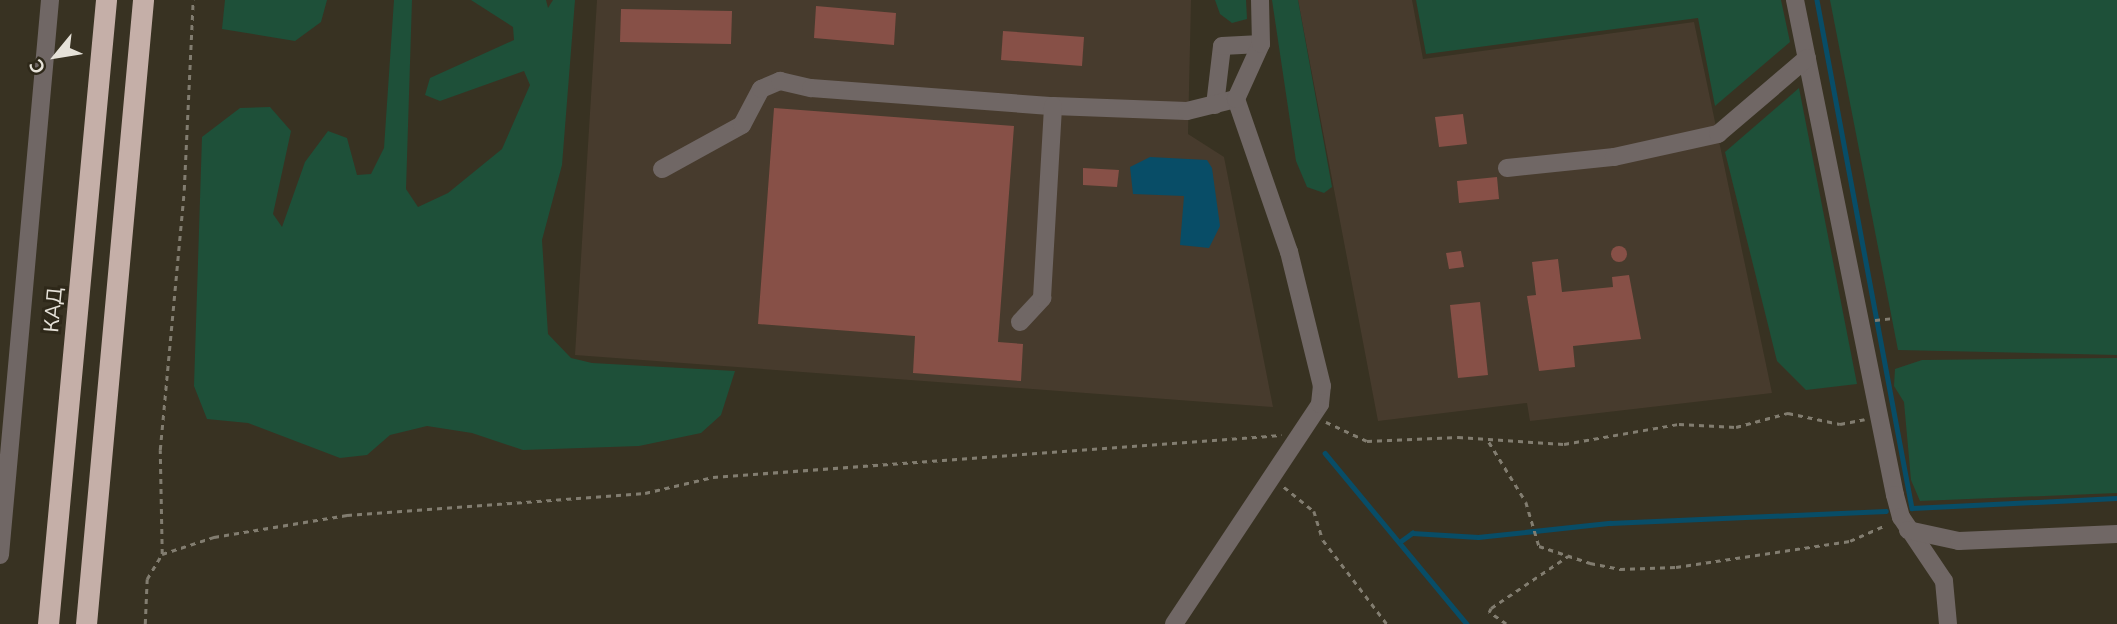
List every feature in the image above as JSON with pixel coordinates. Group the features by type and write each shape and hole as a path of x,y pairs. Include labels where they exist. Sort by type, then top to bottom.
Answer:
{"highway":[{"name":"КАД","path":"48,624 106,0"},
{"path":"86,624 143,0"}],"street":[{"path":"0,555 50,0"},
{"path":"1174,624 1315,418 1322,386 1289,252 1236,99 1261,44 1260,0"},
{"path":"1795,0 1879,417 1905,524 1944,582 1948,624"},
{"path":"1215,105 1222,46 1261,44"},
{"path":"1507,168 1614,157 1718,134 1807,58"},
{"path":"662,169 743,125 761,89 780,81 811,88 1053,106 1187,111 1236,99"},
{"path":"1020,322 1042,298 1053,106"},
{"path":"1905,524 1959,541 2117,534"}],"path":[{"path":"145,624 147,579 162,554 160,450 184,190 193,0"},
{"path":"1315,418 1367,441 1601,441 1679,424 1736,427 1788,413 1840,424 1879,417"},
{"path":"162,554 215,537 347,514 645,492 713,477 1305,433"},
{"path":"1488,440 1526,502 1539,545 1568,556 1620,569 1676,567 1850,541 1905,524"},
{"path":"1275,480 1314,511 1323,540 1387,624"},
{"path":"1506,624 1489,612 1491,608 1568,556"}],"shaded area":[{"path":"597,0 1191,0 1188,134 1224,157 1273,407 575,355"},
{"path":"1298,0 1412,0 1423,59 1694,22 1772,393 1530,421 1527,403 1378,421"}],"green space":[{"path":"225,0 327,0 321,22 295,41 222,29"},
{"path":"394,0 412,0 406,189 418,207 448,193 502,149 530,85 524,71 440,101 425,95 430,78 514,40 513,27 471,0 546,0 548,8 553,0 575,0 562,165 542,240 548,334 571,358 592,363 735,371 721,415 701,433 639,446 523,450 472,433 427,426 390,435 367,455 340,458 248,423 207,419 194,386 202,137 240,108 270,107 291,131 273,214 282,227 305,162 328,131 347,138 357,175 371,174 384,148"},
{"path":"1215,0 1246,0 1247,19 1232,23 1220,14"},
{"path":"1272,0 1298,0 1332,187 1324,193 1307,187 1296,161"},
{"path":"1416,0 1781,0 1790,42 1715,106 1698,18 1426,54"},
{"path":"1830,0 2117,0 2117,355 1898,350"},
{"path":"1799,88 1857,384 1806,390 1777,361 1725,152"},
{"path":"2117,358 2117,493 1920,501 1911,480 1904,402 1894,386 1895,369 1922,360"}],"water":[{"path":"1150,157 1207,160 1212,168 1220,226 1209,248 1180,245 1184,196 1133,194 1130,167"}],"building":[{"path":"816,6 896,13 894,45 814,38"},
{"path":"621,9 732,11 731,44 620,42"},
{"path":"1003,31 1084,37 1082,66 1001,60"},
{"path":"774,108 1014,126 998,342 1023,344 1021,381 913,373 915,336 758,324"},
{"path":"1463,114 1467,144 1439,147 1435,117"},
{"path":"1083,168 1119,170 1117,187 1083,185"},
{"path":"1497,177 1499,199 1459,203 1457,181"},
{"path":"1616,246 1622,246 1627,254 1625,260 1616,262 1611,257 1611,251"},
{"path":"1461,251 1464,267 1449,269 1446,253"},
{"path":"1558,259 1562,292 1613,287 1612,277 1629,275 1641,339 1573,346 1575,367 1539,371 1527,296 1536,295 1532,262"},
{"path":"1480,302 1488,375 1458,378 1450,305"}],"waterway":[{"path":"1817,0 1912,508"},
{"path":"1325,453 1467,624"},
{"path":"1912,508 2117,498"},
{"path":"1401,541 1412,533 1478,537 1610,523 1886,511"}]}
